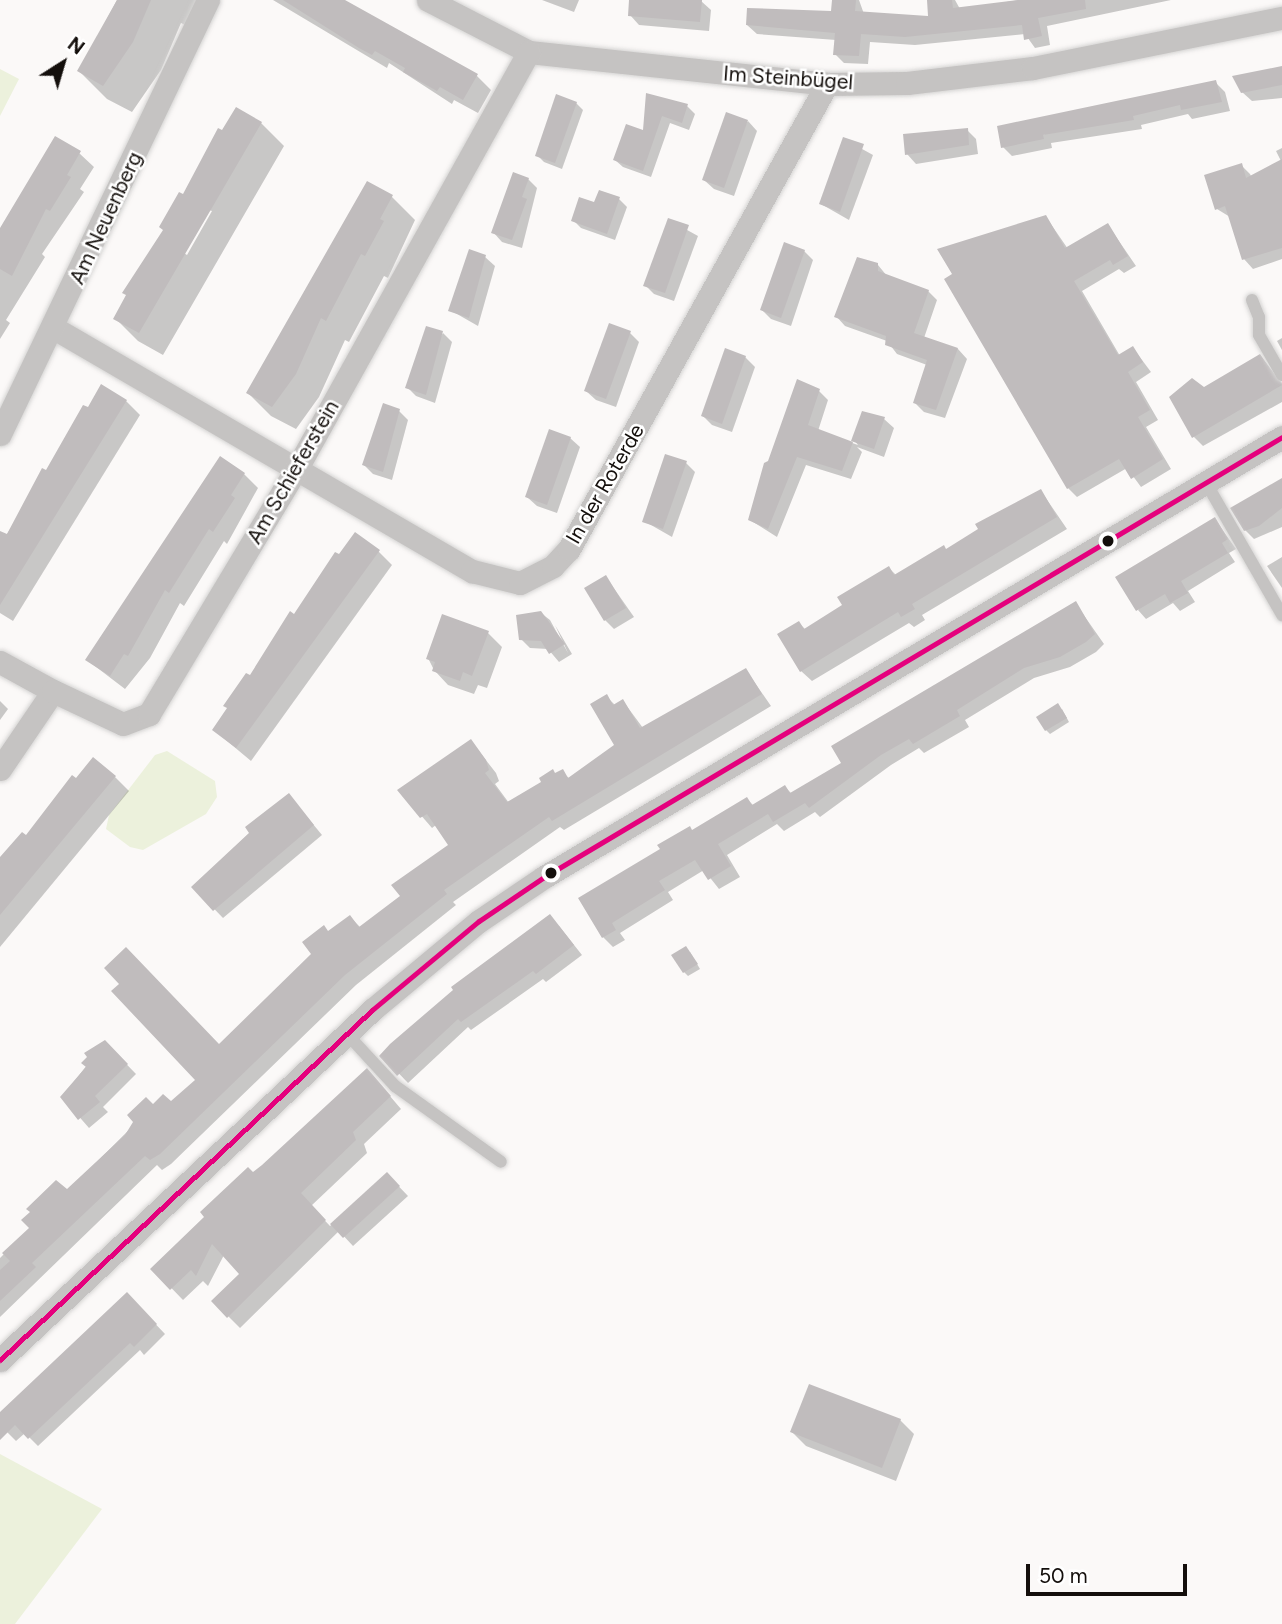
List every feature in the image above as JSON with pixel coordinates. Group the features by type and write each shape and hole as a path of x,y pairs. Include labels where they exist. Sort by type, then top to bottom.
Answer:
{"street":[{"name":"Am Neuenberg","path":"0,434 54,328 208,0"},
{"name":"Im Steinbügel","path":"428,0 529,52 827,84 907,83 1033,68 1282,18"},
{"name":"Am Schieferstein","path":"52,691 123,724 149,715 297,468 529,52"},
{"name":"In der Roterde","path":"54,328 486,578 520,583 553,566 569,549 827,84"},
{"path":"0,1360 415,971 544,877 1282,437"},
{"path":"0,662 52,691 0,769"}],"lane":[{"path":"1252,300 1259,317 1259,335 1282,375"},
{"path":"1205,481 1282,615"},
{"path":"347,1034 395,1086 501,1162"}],"green space":[{"path":"0,69 19,79 0,116"},
{"path":"167,751 215,781 217,797 206,814 143,850 130,847 106,829 109,815 155,755"},
{"path":"0,1454 102,1509 15,1624 0,1624"}],"building":[{"path":"117,0 151,0 133,42 103,86 77,71"},
{"path":"283,0 345,0 478,74 463,100 440,87 437,91 403,72 405,68 375,51 372,55 359,48"},
{"path":"629,0 702,0 700,22 628,16"},
{"path":"832,0 856,0 855,11 928,16 927,0 952,0 953,8 1018,0 1085,0 1086,9 1038,18 1042,36 1024,40 1022,25 905,37 861,34 859,56 833,55 835,33 746,25 747,8 831,11"},
{"path":"1282,66 1282,85 1241,93 1232,76"},
{"path":"1216,80 1222,102 1181,110 1180,105 1133,116 1134,120 1043,135 1044,139 1001,148 997,126"},
{"path":"646,93 688,104 682,123 662,116 643,171 613,160 626,124 643,130"},
{"path":"556,94 577,102 555,163 535,156"},
{"path":"236,107 262,122 139,333 113,319 126,295 122,293 163,230 159,227 179,192 183,194 218,128 222,130"},
{"path":"726,112 748,120 724,188 702,180"},
{"path":"968,128 969,145 905,155 903,134"},
{"path":"55,136 81,151 67,175 71,177 50,211 46,209 12,276 0,269 0,228"},
{"path":"843,137 864,144 840,212 819,204"},
{"path":"1282,159 1282,248 1242,260 1225,206 1215,210 1204,175 1242,163 1246,178"},
{"path":"513,172 529,178 522,197 527,199 512,240 491,233"},
{"path":"367,181 393,195 380,219 384,221 365,256 361,254 326,321 321,318 296,374 272,407 246,393"},
{"path":"599,190 620,197 607,234 571,221 579,197 594,202"},
{"path":"1046,215 1065,248 1108,223 1128,256 1113,265 1110,260 1074,281 1118,355 1133,346 1143,362 1128,372 1150,410 1138,417 1163,459 1131,479 1119,459 1067,489 944,279 952,274 937,249"},
{"path":"668,218 689,225 665,293 643,286"},
{"path":"784,242 805,250 781,318 760,310"},
{"path":"469,249 486,255 469,318 448,311"},
{"path":"857,257 878,263 878,271 929,290 914,333 958,348 936,410 913,403 927,360 885,345 886,336 834,317"},
{"path":"609,323 631,331 606,399 584,391"},
{"path":"426,326 443,331 426,395 405,388"},
{"path":"725,348 746,356 722,424 701,416"},
{"path":"1260,354 1282,385 1192,438 1169,397 1192,378 1204,387"},
{"path":"797,379 820,389 808,425 853,442 842,471 797,457 768,529 748,520 764,463 768,461"},
{"path":"101,384 127,400 0,605 0,531 7,534 42,468 46,470 83,405 88,407"},
{"path":"383,403 400,409 383,472 362,465"},
{"path":"862,411 885,417 874,449 851,441"},
{"path":"549,429 571,437 547,505 525,497"},
{"path":"665,454 687,461 663,529 642,522"},
{"path":"220,456 245,473 231,495 235,498 213,532 209,529 169,593 165,590 128,656 124,654 110,676 85,660"},
{"path":"1282,478 1282,508 1259,526 1244,531 1230,508"},
{"path":"1041,489 1057,517 912,604 915,609 901,617 898,612 800,672 777,634 799,621 804,629 842,605 837,597 889,566 894,575 944,545 946,549 978,529 975,524"},
{"path":"1215,517 1228,539 1222,543 1228,553 1181,581 1188,593 1170,603 1165,594 1136,611 1115,577"},
{"path":"355,532 380,550 236,748 212,730 227,708 223,706 246,673 250,675 290,611 294,614 335,552 339,554"},
{"path":"606,575 626,608 604,621 584,588"},
{"path":"1076,601 1095,634 1086,642 1060,657 1024,668 957,710 960,716 913,744 909,739 881,755 809,808 805,803 773,822 768,814 718,844 731,866 708,880 695,860 659,881 665,890 612,923 616,930 602,938 578,898 660,849 657,845 690,826 692,830 747,797 752,805 785,785 790,793 841,763 831,746"},
{"path":"541,611 565,644 549,654 541,641 519,640 516,615"},
{"path":"442,614 489,631 472,676 463,672 460,681 432,671 435,662 426,659"},
{"path":"746,668 762,694 552,821 549,817 444,890 447,894 345,975 160,1154 150,1160 145,1156 32,1263 36,1267 0,1301 0,1270 10,1261 2,1253 29,1228 21,1220 30,1212 26,1209 56,1180 67,1189 125,1135 133,1122 127,1115 146,1097 153,1104 163,1094 171,1101 195,1080 111,991 119,984 104,968 126,947 219,1044 311,954 302,942 324,925 328,931 350,915 359,927 400,896 391,885 448,845 427,814 420,818 397,790 471,739 486,760 489,770 485,773 507,802 541,782 539,778 553,769 555,773 563,769 568,778 614,745 590,704 607,694 613,705 623,699 640,728"},
{"path":"1058,703 1067,718 1045,731 1036,717"},
{"path":"93,757 116,776 0,915 0,857 22,832 26,835 72,775 76,778"},
{"path":"289,793 314,825 213,911 191,887 249,833 245,827"},
{"path":"550,914 574,945 536,974 533,971 461,1022 458,1019 397,1076 379,1056 390,1044 453,990 451,987"},
{"path":"686,946 698,964 683,973 671,955"},
{"path":"105,1040 128,1064 95,1096 100,1102 78,1120 60,1097 86,1067 81,1063 87,1057 84,1053"},
{"path":"367,1068 391,1096 353,1132 356,1140 301,1193 326,1220 227,1318 211,1301 239,1274 212,1244 196,1276 191,1270 170,1290 150,1269 204,1217 200,1212 248,1167 253,1172 262,1165"},
{"path":"387,1172 400,1186 343,1238 330,1224"},
{"path":"127,1292 157,1324 134,1347 130,1343 28,1439 15,1425 0,1440 0,1412"},
{"path":"809,1384 901,1419 882,1468 790,1432"}],"transit line":[{"path":"0,1360 372,1010 479,921 544,877 1282,437"}]}
